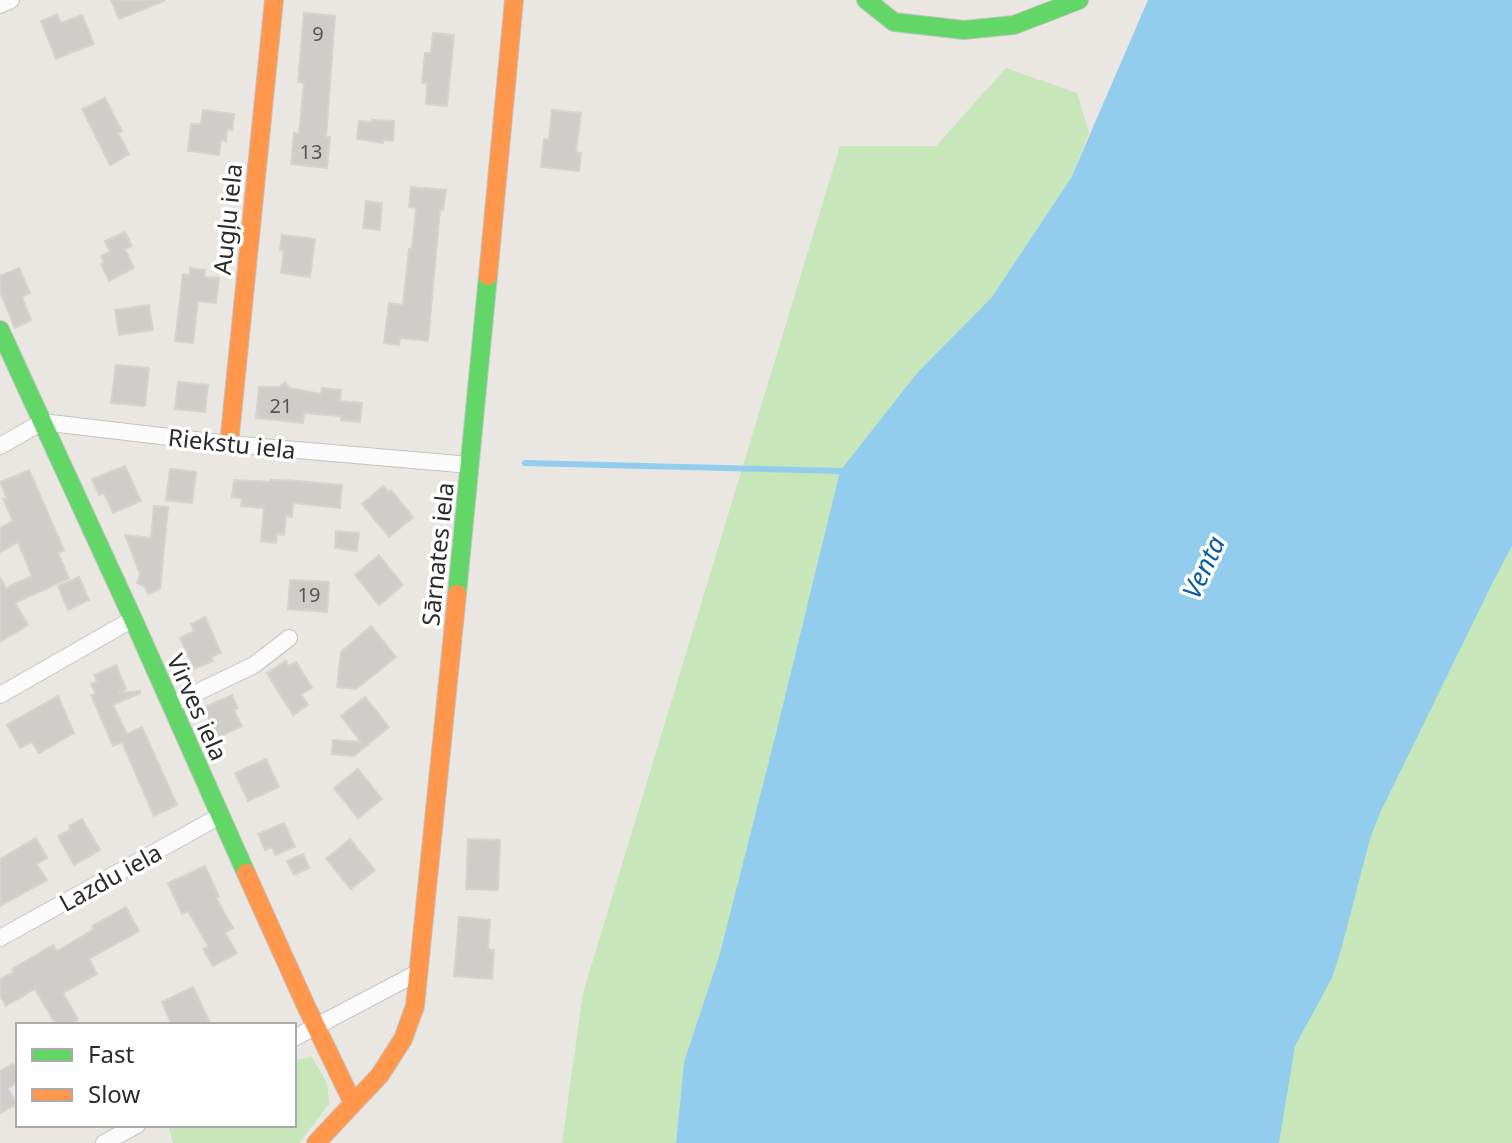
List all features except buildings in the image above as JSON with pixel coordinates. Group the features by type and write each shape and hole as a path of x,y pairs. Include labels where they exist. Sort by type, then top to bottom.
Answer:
{"street":[{"path":"0,5 11,0"},
{"name":"Augļu iela","path":"229,444 274,0"},
{"name":"Sārnates iela","path":"419,972 514,0"},
{"path":"866,0 894,22 964,30 1014,25 1079,0"},
{"name":"Virves iela","path":"0,330 315,1026 353,1103"},
{"path":"0,446 42,422"},
{"name":"Riekstu iela","path":"42,422 229,444 470,465"},
{"path":"0,695 133,619"},
{"path":"171,705 254,665 289,638"},
{"name":"Lazdu iela","path":"0,938 220,816"},
{"path":"296,1037 419,972"},
{"path":"316,1143 380,1075 403,1039 415,1006 419,972"},
{"path":"104,1143 133,1127"}],"green space":[{"path":"1006,68 1077,93 1089,133 1071,178 992,297 917,373 840,471 720,953 684,1062 676,1143 562,1143 583,993 840,146 936,146"},
{"path":"1512,107 1512,1143 1085,1143"},
{"path":"312,1057 327,1083 329,1104 299,1143 173,1143 169,1127 296,1127 296,1060"}],"water":[{"name":"Venta","path":"1148,0 1512,0 1512,546 1380,813 1332,978 1295,1046 1279,1143 676,1143 684,1062 720,953 840,471 917,373 992,297 1071,178"}],"waterway":[{"path":"525,463 845,473"}],"traffic: fast":[{"path":"866,0 894,22 964,30 1014,25 1079,0"},
{"path":"457,594 488,276"},
{"path":"0,330 246,873"}],"traffic: slow":[{"path":"229,444 274,0"},
{"path":"488,276 514,0"},
{"path":"316,1143 380,1075 403,1039 415,1006 457,594"},
{"path":"246,873 353,1103"}]}
